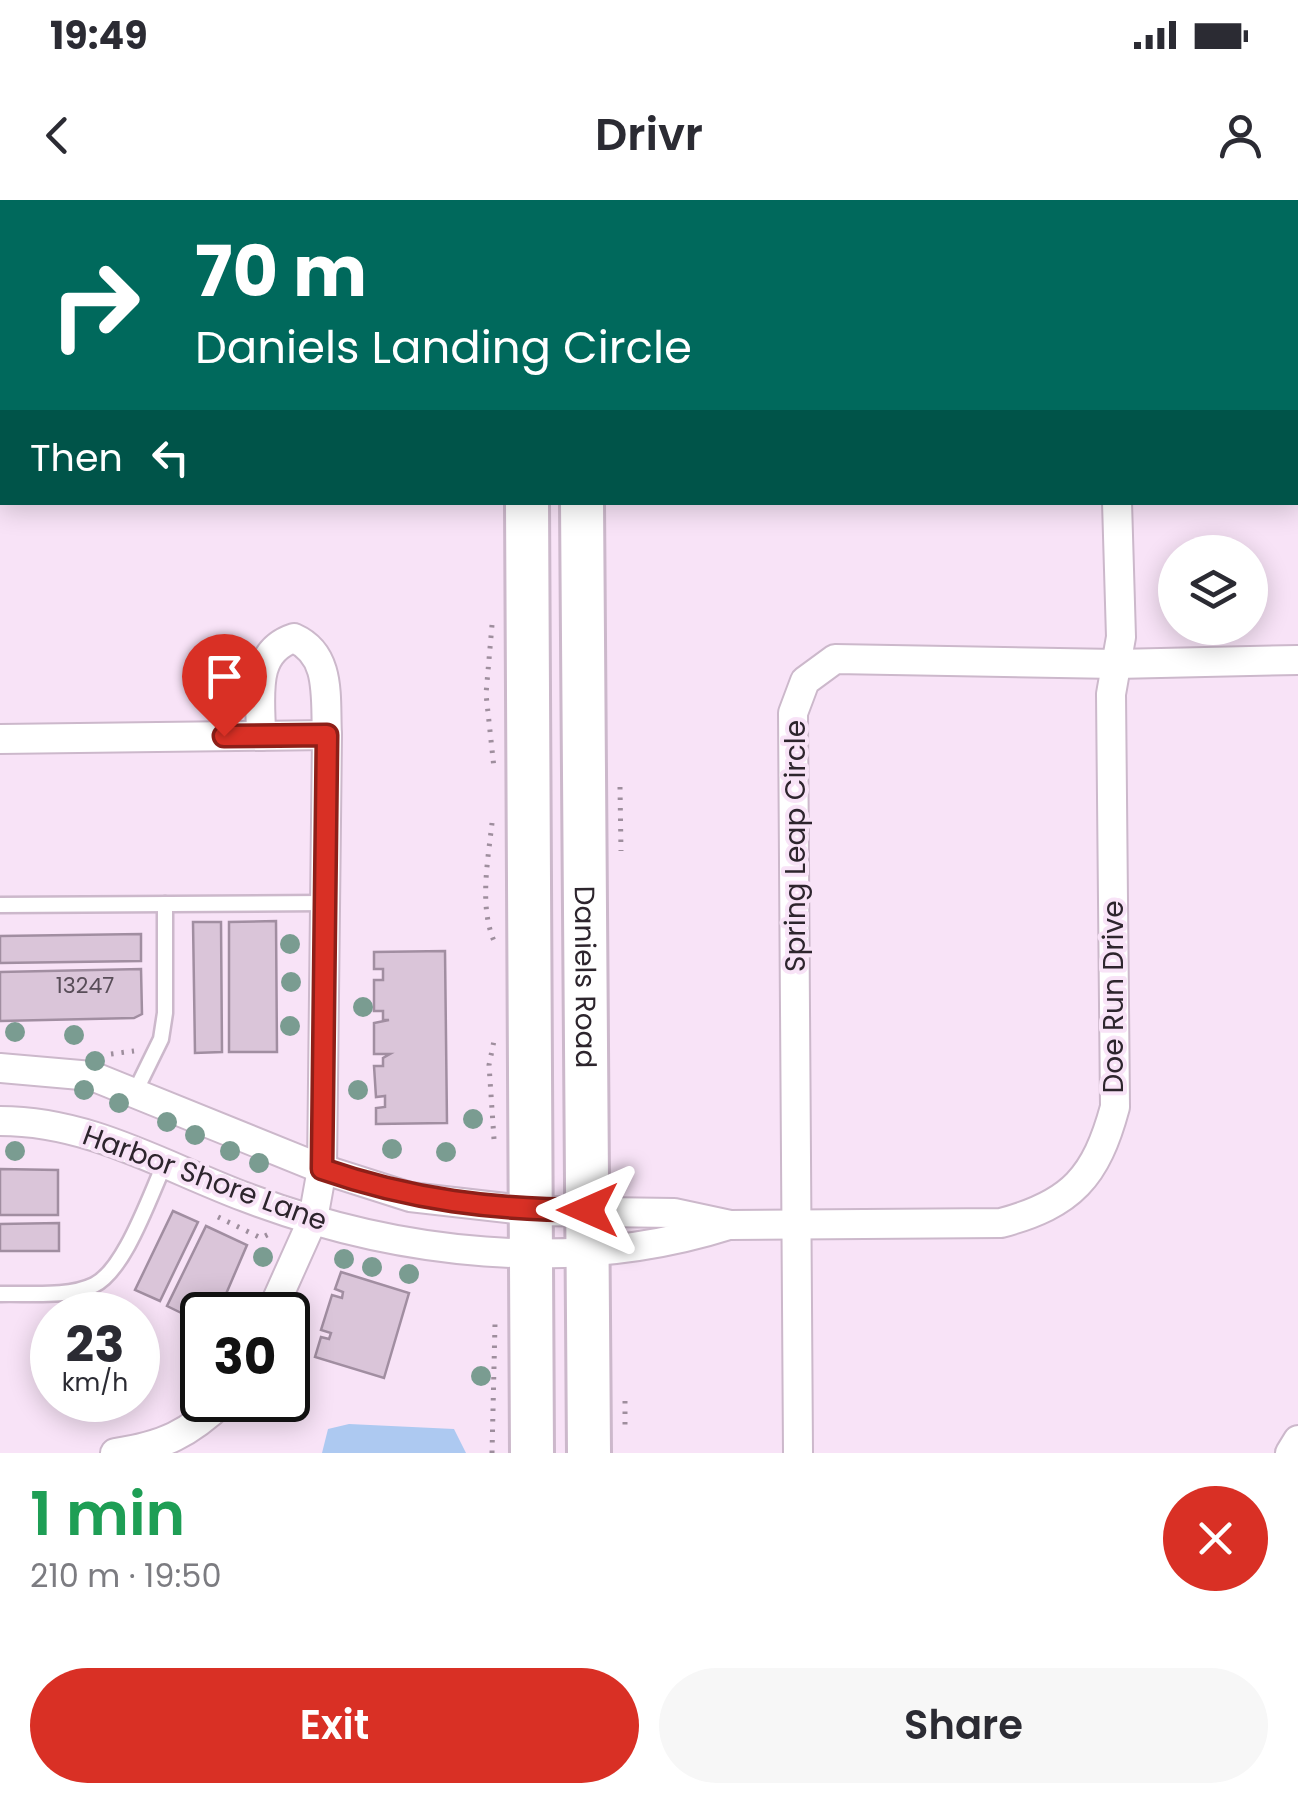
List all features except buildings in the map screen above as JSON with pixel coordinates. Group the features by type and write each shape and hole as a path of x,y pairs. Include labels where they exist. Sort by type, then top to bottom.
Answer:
{"main road":[{"name":"Daniels Road","path":"526,505 532,1453"},
{"name":"Daniels Road","path":"582,505 589,1453"}],"street":[{"name":"Doe Run Drive","path":"588,1230 674,1213 730,1225 1002,1223 1042,1212 1087,1176 1106,1141 1114,1107 1111,694 1121,637 1117,505"},
{"path":"261,736 266,656 275,644 294,638 310,646 324,669 327,735 322,1169 312,1219 280,1292"},
{"name":"Spring Leap Circle","path":"798,1453 792,713 805,681 834,659 1116,664 1298,660"},
{"path":"0,738 327,735"},
{"name":"Harbor Shore Lane","path":"0,1068 92,1076 136,1090 322,1169 410,1197 532,1210 588,1230"},
{"name":"Harbor Shore Lane","path":"0,1121 40,1121 104,1137 312,1219 402,1243 532,1254 588,1230"},
{"path":"402,1243 410,1197"},
{"name":"Doe Run Drive","path":"588,1230 670,1244 730,1225"},
{"path":"115,1453 146,1448 194,1429 201,1422"},
{"path":"1290,1453 1298,1440"}],"lane":[{"path":"0,905 325,902"},
{"path":"136,1090 161,1039 166,1013 166,904"},
{"path":"0,1294 66,1292 94,1285 113,1271 166,1163"}],"water":[{"path":"349,1424 454,1429 466,1453 322,1453 328,1429"}],"route":[{"path":"224,736 327,735 322,1169 410,1197 532,1210 588,1210"}]}
